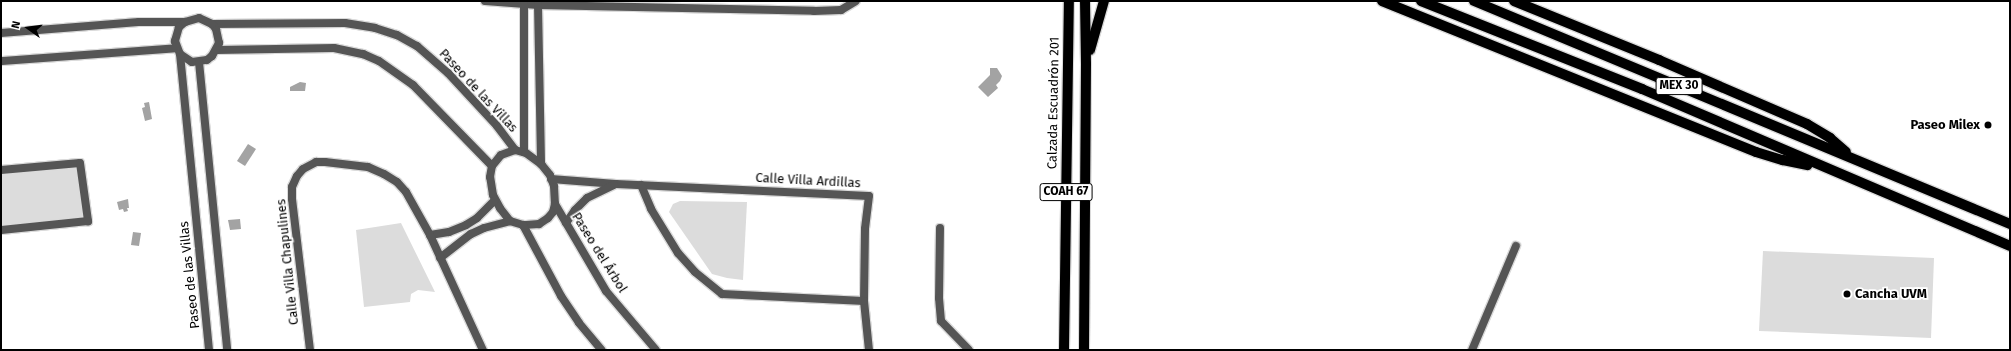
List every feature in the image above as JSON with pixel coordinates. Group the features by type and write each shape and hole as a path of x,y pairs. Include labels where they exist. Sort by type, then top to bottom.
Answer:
{"main road":[{"name":"COAH 67","path":"1084,350 1085,1"},
{"path":"1086,64 1104,1"},
{"path":"1382,1 1756,152 1783,160 1825,168"},
{"name":"MEX 30","path":"1421,1 1642,89 2010,246"},
{"name":"MEX 30","path":"1474,1 1506,13 2010,224"},
{"path":"1514,1 1659,60 1807,124 1830,138 1852,158"},
{"name":"Calzada Escuadrón 201","path":"1064,350 1069,2"}],"street":[{"path":"485,1 538,6 649,4 833,11 848,7 856,1"},
{"path":"524,5 524,152"},
{"path":"538,6 541,164"},
{"path":"1,33 139,22 185,22 199,18 212,24 219,36 217,50 206,60 200,62 192,62 178,51 1,61"},
{"path":"178,51 176,33 185,22"},
{"name":"Paseo de las Villas","path":"212,24 345,22 375,28 397,35 417,46 448,73 497,126 515,150"},
{"path":"217,50 334,48 363,54 379,61 413,85 492,166"},
{"name":"Paseo de las Villas","path":"178,51 209,350"},
{"path":"200,62 227,350"},
{"path":"524,65 538,65"},
{"path":"515,150 524,152 541,164 554,186 555,204 553,212 548,218 539,224 523,225 510,220 495,200 491,182 492,166 501,155 515,150"},
{"name":"Calle Villa Chapulines","path":"310,350 292,199 292,187 297,176 303,169 316,162 368,167 397,182 406,192 430,235 483,350"},
{"path":"1,170 80,163 88,221 1,230"},
{"name":"Calle Villa Ardillas","path":"551,179 616,184 869,196 865,229 864,301 869,350"},
{"name":"Calle Villa Ardillas","path":"566,223 575,210 587,198 616,184"},
{"path":"641,185 654,215 678,253 695,272 722,294 864,301"},
{"path":"430,235 449,232 466,224 481,214 495,200"},
{"name":"Paseo del Árbol","path":"555,204 606,291 656,350"},
{"path":"440,258 471,234 484,228 510,220"},
{"path":"466,224 471,234"},
{"path":"523,225 561,296 602,350"},
{"path":"940,228 939,298 941,321 969,350"},
{"path":"1472,350 1516,246"}],"shaded area":[{"path":"990,68 997,68 1002,76 996,85 998,88 988,97 978,87 990,75"},
{"path":"300,82 306,83 305,91 290,91 290,87"},
{"path":"149,102 152,119 145,121 142,108 145,107 144,103"},
{"path":"248,144 256,149 245,166 237,161"},
{"path":"79,167 85,219 1,227 1,173"},
{"path":"128,199 128,211 124,212 123,209 119,210 117,202"},
{"path":"680,201 747,202 743,280 712,274 669,212 673,204"},
{"path":"240,219 241,229 230,230 228,220"},
{"path":"401,223 435,292 418,290 411,294 410,302 364,307 356,230"},
{"path":"133,232 141,233 139,246 131,245"},
{"name":"Cancha UVM","path":"1763,251 1934,258 1931,338 1759,331"}],"place":[{"name":"Paseo Milex","path":"1988,125"},
{"name":"Cancha UVM","path":"1847,294"}]}
